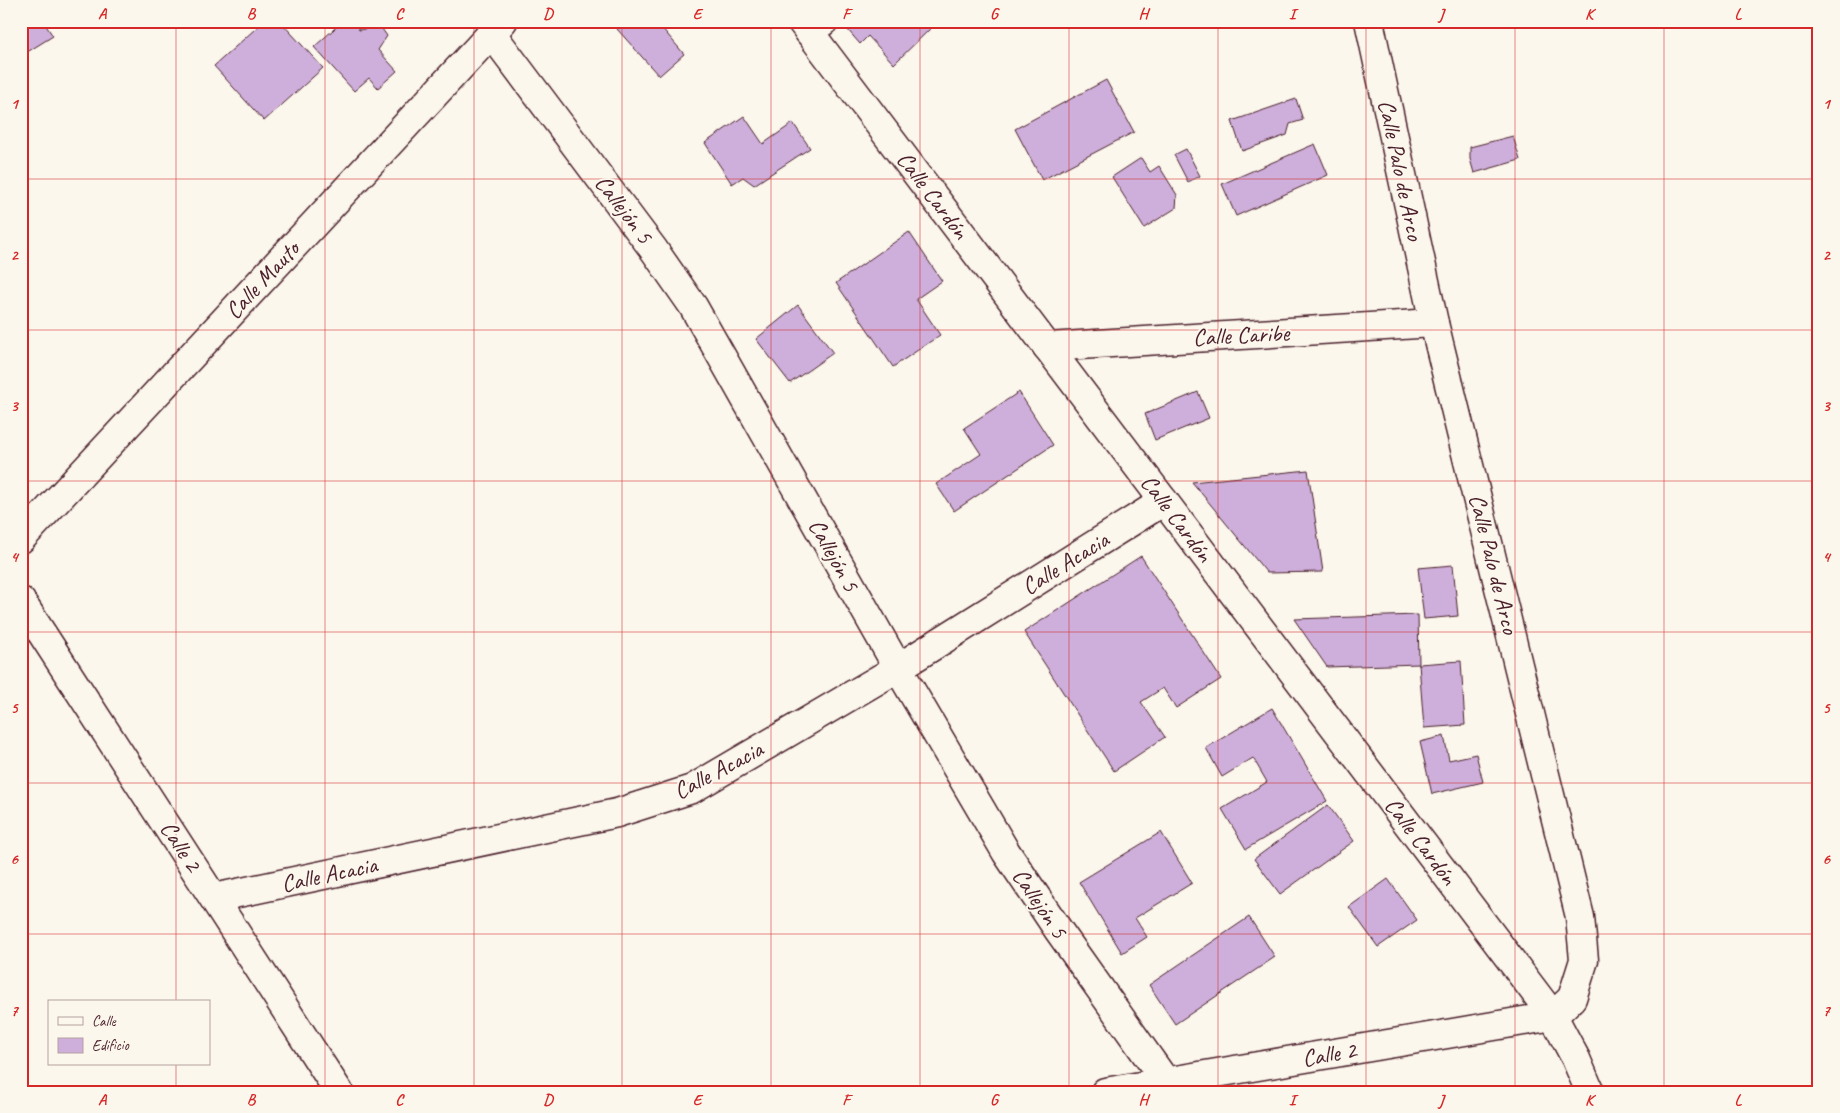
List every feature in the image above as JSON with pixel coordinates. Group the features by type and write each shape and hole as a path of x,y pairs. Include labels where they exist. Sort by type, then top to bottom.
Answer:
{"street":[{"name":"Calle Palo de Arco","path":"1369,21 1434,323 1580,917 1584,960 1572,998 1553,1016"},
{"name":"Calle Cardón","path":"811,25 1047,347 1553,1016"},
{"name":"Calle Mauto","path":"21,539 498,27"},
{"name":"Callejón 5","path":"498,27 693,306 898,668 1006,852 1059,931 1166,1082"},
{"name":"Calle Caribe","path":"1047,347 1434,323"},
{"name":"Calle Acacia","path":"214,898 617,814 692,789 898,668 1164,501"},
{"name":"Calle 2","path":"21,601 339,1092"},
{"name":"Calle 2","path":"1105,1092 1553,1016"},
{"path":"1553,1016 1576,1059 1590,1092"}],"building":[{"path":"21,21 43,21 53,36 24,54 21,51"},
{"path":"264,21 280,21 323,68 264,121 214,66"},
{"path":"343,21 354,21 359,30 380,26 387,36 378,50 397,71 378,88 369,78 354,91 314,47"},
{"path":"626,21 656,21 684,54 659,76 617,29"},
{"path":"856,21 930,21 934,25 894,64 868,36 860,44 847,29"},
{"path":"1106,80 1134,132 1042,180 1015,129"},
{"path":"1296,99 1303,120 1290,124 1287,135 1242,151 1232,121"},
{"path":"744,116 763,144 793,123 810,148 754,185 743,177 732,184 705,143"},
{"path":"1513,136 1520,160 1474,173 1470,159 1470,147"},
{"path":"1315,144 1328,175 1236,216 1222,184"},
{"path":"1186,149 1200,176 1188,182 1174,155"},
{"path":"1141,158 1150,172 1159,166 1177,195 1176,208 1144,228 1112,177"},
{"path":"909,232 942,281 916,299 940,335 893,367 836,283"},
{"path":"798,305 833,353 790,383 756,339"},
{"path":"1019,392 1053,445 954,511 936,484 981,454 964,428"},
{"path":"1198,392 1209,418 1155,440 1145,414"},
{"path":"1308,470 1323,572 1267,573 1192,482"},
{"path":"1141,556 1221,679 1176,708 1163,688 1141,702 1165,737 1114,771 1024,632"},
{"path":"1453,565 1458,616 1424,619 1418,568"},
{"path":"1418,615 1419,664 1327,667 1294,619"},
{"path":"1461,661 1465,725 1424,728 1419,664"},
{"path":"1272,708 1327,801 1246,849 1222,809 1267,782 1253,758 1222,777 1206,748"},
{"path":"1444,736 1449,760 1476,754 1483,782 1432,794 1420,742"},
{"path":"1328,805 1354,841 1280,894 1254,859"},
{"path":"1161,832 1192,883 1135,918 1147,937 1122,953 1079,882"},
{"path":"1388,879 1417,920 1378,947 1349,907"},
{"path":"1249,917 1275,957 1175,1024 1149,985"}]}
